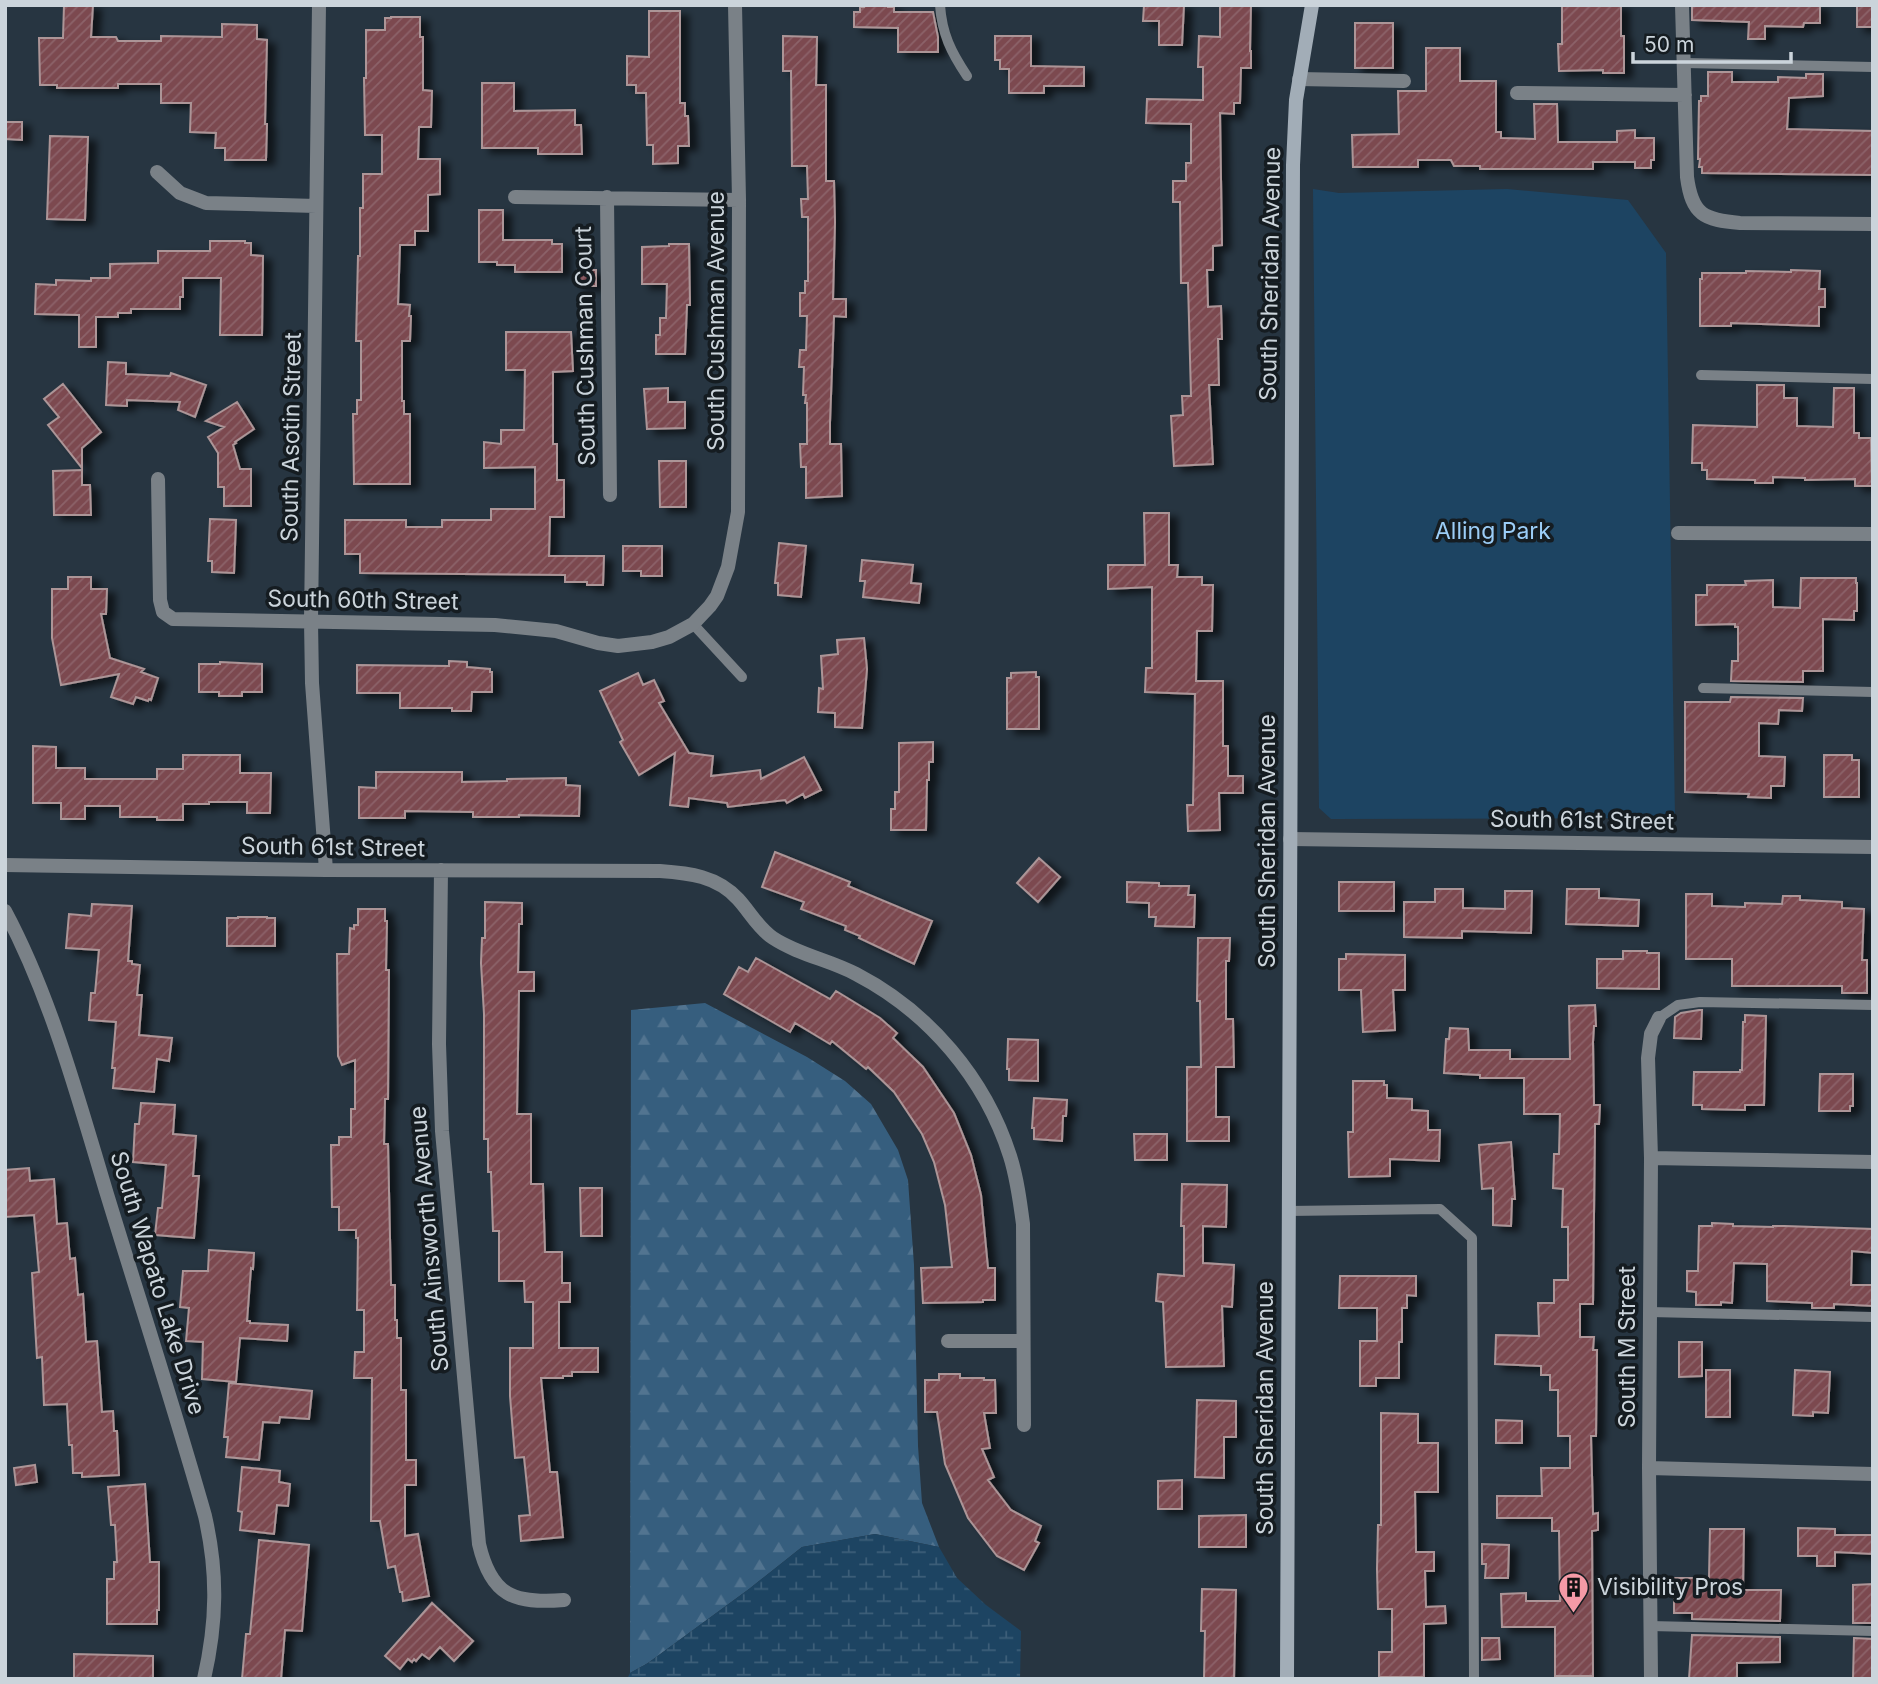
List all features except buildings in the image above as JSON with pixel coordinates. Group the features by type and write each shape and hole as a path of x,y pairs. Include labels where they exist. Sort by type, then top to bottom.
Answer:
{"street":[{"name":"South Asotin Street","path":"319,5 311,621 312,683 326,870"},
{"name":"South Cushman Avenue","path":"692,624 710,606 721,586 731,554 738,512 739,200 736,5"},
{"name":"South Sheridan Avenue","path":"1287,1679 1293,164 1296,100 1312,5"},
{"path":"1682,5 1687,177 1689,193 1697,209 1708,217 1740,223 1873,224"},
{"path":"1299,79 1404,81"},
{"path":"1517,93 1685,95"},
{"path":"157,172 180,193 206,203 316,206"},
{"path":"515,197 739,200"},
{"name":"South Cushman Court","path":"607,197 610,495"},
{"name":"South 60th Street","path":"158,479 159,596 161,609 166,615 179,619 518,626 556,631 618,646 659,640 692,624"},
{"path":"1678,533 1873,534"},
{"name":"South 61st Street","path":"1290,839 1873,847"},
{"name":"South 61st Street","path":"5,865 660,872 689,873 706,878 724,887 737,898 759,927 772,938 793,949 845,968 879,986 904,1004 935,1031 980,1089 998,1123 1011,1158 1019,1193 1023,1224 1023,1341"},
{"name":"South Ainsworth Avenue","path":"441,870 439,1044 442,1130 479,1544 492,1580 507,1593 528,1601 564,1600"},
{"name":"South Wapato Lake Drive","path":"5,911 25,951 56,1034 205,1516 214,1562 215,1592 214,1622 204,1679"},
{"name":"South M Street","path":"1651,1679 1649,1045 1659,1018"},
{"path":"1651,1158 1873,1162"},
{"path":"948,1341 1023,1341 1024,1425"},
{"path":"1649,1468 1873,1474"}],"lane":[{"path":"940,5 942,24 951,52 967,76"},
{"path":"1685,63 1873,67"},
{"path":"1700,375 1873,379"},
{"path":"692,624 742,677"},
{"path":"1703,688 1873,692"},
{"path":"1659,1018 1678,1005 1700,1002 1873,1006"},
{"path":"1288,1211 1440,1209 1472,1238 1474,1679"},
{"path":"1650,1312 1873,1317"},
{"path":"1650,1626 1873,1631"}],"green space":[{"name":"Alling Park","path":"1313,189 1339,193 1507,189 1628,200 1666,253 1675,818 1331,819 1319,808"},
{"path":"705,1003 807,1057 845,1081 871,1104 898,1150 908,1180 914,1265 922,1503 939,1547 875,1534 802,1547 648,1663 630,1673 631,1010"},
{"path":"875,1534 939,1547 957,1578 986,1605 1021,1631 1020,1679 627,1679 630,1673 648,1663 802,1547"}],"place":[{"name":"Visibility Pros","path":"1574,1614"}]}
